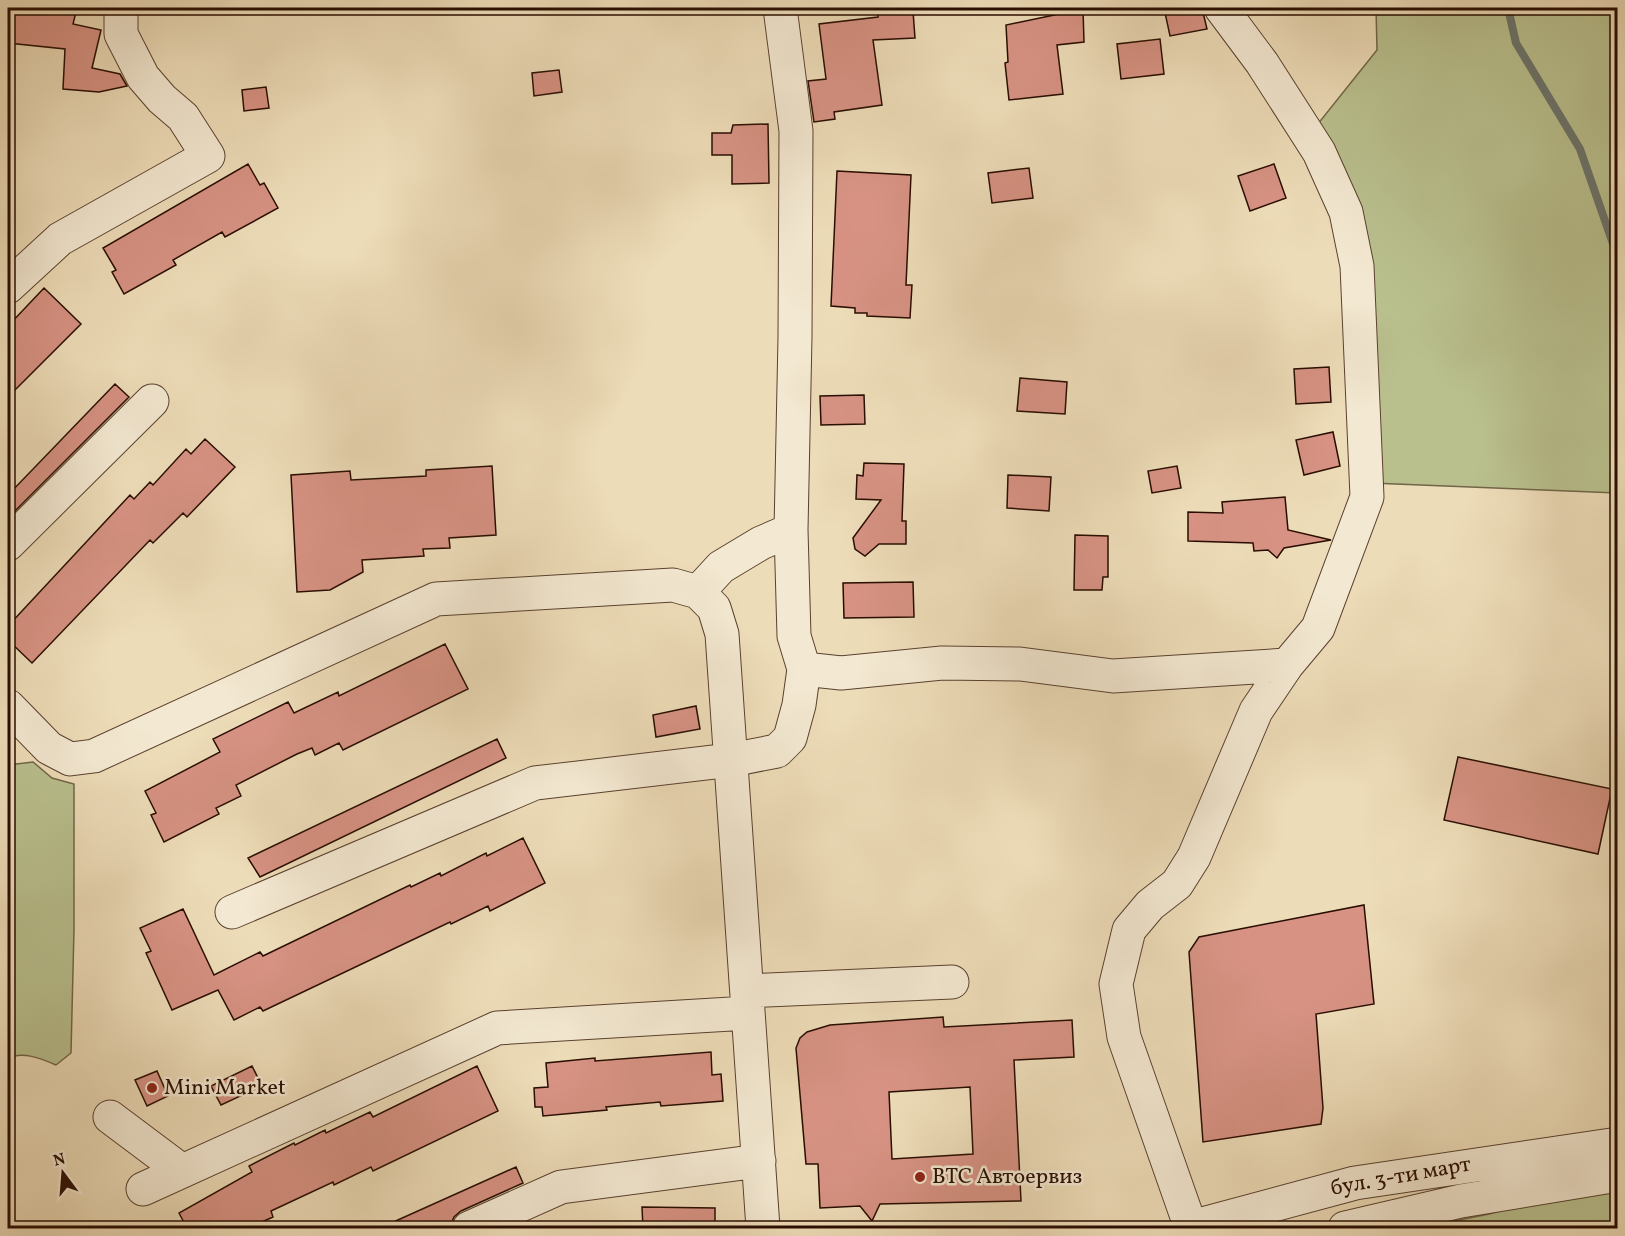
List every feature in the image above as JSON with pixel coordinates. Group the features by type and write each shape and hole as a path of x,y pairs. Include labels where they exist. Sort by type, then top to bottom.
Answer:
{"street":[{"path":"8,287 60,239 208,156 183,117 162,99 143,77 121,34 121,8"},
{"path":"232,912 535,783 731,760 777,751 790,738 799,705 804,669 794,636 791,530 796,327 796,132 780,8"},
{"path":"1190,1228 1124,1037 1116,984 1130,930 1150,905 1177,884 1194,856 1256,711 1287,665 1318,628 1367,497 1357,266 1346,212 1319,152 1262,63 1221,8"},
{"path":"8,544 152,401"},
{"path":"698,592 721,567 761,543 791,530"},
{"path":"8,706 49,748 70,759 94,756 436,599 673,585 698,592 714,608 722,634 763,1228"},
{"path":"804,669 842,673 942,663 1020,664 1113,676 1287,665"},
{"path":"143,1189 497,1028 952,982"},
{"path":"110,1118 182,1171"},
{"name":"бул. 3-ти март","path":"1190,1228 1355,1183 1617,1144"},
{"path":"469,1228 561,1187 759,1161"},
{"name":"бул. 3-ти март","path":"1345,1228 1461,1201 1617,1175"}],"green space":[{"path":"1376,8 1617,8 1617,493 1371,483 1339,213 1305,140 1377,50"},
{"path":"33,762 52,778 74,784 71,1053 56,1065 25,1055 8,1059 8,765"},
{"path":"1617,1182 1617,1228 1395,1228 1444,1223 1489,1214 1561,1193"}],"building":[{"path":"8,8 77,8 73,24 101,30 92,68 120,74 127,86 99,92 63,89 65,49 8,43"},
{"path":"1164,8 1202,8 1207,29 1170,36"},
{"path":"1083,9 1084,42 1057,45 1063,94 1009,100 1005,63 1008,62 1006,25"},
{"path":"913,11 915,38 873,40 882,105 834,112 835,119 814,122 808,81 826,79 819,24 878,17 878,13"},
{"path":"1160,39 1164,74 1121,79 1117,44"},
{"path":"559,70 562,92 534,96 532,73"},
{"path":"266,87 269,108 244,111 242,90"},
{"path":"768,124 769,183 732,184 732,155 712,155 712,133 731,133 733,125"},
{"path":"248,164 260,185 264,183 278,208 225,237 222,232 173,260 176,265 124,294 112,272 116,270 103,248"},
{"path":"1274,164 1286,198 1250,211 1238,176"},
{"path":"1029,168 1033,198 992,203 988,173"},
{"path":"837,171 911,175 906,285 912,285 910,318 867,316 867,313 855,313 855,308 831,306"},
{"path":"44,288 81,324 8,397 8,326"},
{"path":"1329,367 1331,402 1296,404 1294,369"},
{"path":"1020,378 1067,382 1065,414 1017,411"},
{"path":"115,384 129,397 8,518 8,495"},
{"path":"864,395 865,424 821,425 820,396"},
{"path":"1333,432 1340,466 1304,475 1296,440"},
{"path":"205,439 235,467 187,517 183,513 153,543 150,540 32,663 8,640 8,626 130,495 134,499 150,482 153,485 186,449 191,454"},
{"path":"864,463 904,464 902,521 906,521 906,544 879,544 865,556 855,549 853,538 881,500 856,499 857,475 863,476"},
{"path":"492,466 496,535 449,538 450,548 423,549 424,556 362,560 363,572 330,590 297,592 291,475 350,471 351,480 426,476 426,470"},
{"path":"1177,466 1181,488 1152,493 1148,471"},
{"path":"1008,475 1051,477 1049,511 1007,508"},
{"path":"1285,497 1288,530 1331,540 1284,548 1277,558 1268,550 1254,551 1253,543 1188,541 1188,512 1223,513 1222,502"},
{"path":"1075,535 1108,536 1108,577 1103,577 1102,590 1074,590"},
{"path":"913,582 914,617 844,618 843,583"},
{"path":"445,644 468,689 343,750 339,743 315,755 312,748 297,754 236,785 241,796 216,808 219,814 164,842 151,815 156,813 145,791 220,752 213,739 288,702 294,713 338,692 339,696"},
{"path":"696,706 700,729 656,737 653,715"},
{"path":"497,739 506,758 260,877 248,858"},
{"path":"1458,757 1612,789 1598,854 1444,820"},
{"path":"523,838 545,883 490,911 488,906 451,924 450,922 263,1011 260,1007 234,1020 218,990 172,1010 146,953 151,951 140,928 183,909 214,975 260,952 263,956 410,885 411,887 440,873 441,876 486,853 487,856"},
{"path":"1364,905 1374,1004 1316,1014 1323,1108 1321,1124 1203,1142 1189,952 1199,937"},
{"path":"943,1017 944,1027 1072,1020 1074,1057 1014,1060 1021,1201 880,1204 872,1221 860,1206 820,1208 818,1164 806,1164 796,1048 800,1038 807,1032 830,1025","holes":["970,1087 973,1154 892,1159 889,1092"]},
{"path":"711,1052 712,1075 721,1074 723,1101 661,1106 660,1102 543,1116 542,1107 535,1107 534,1088 548,1087 546,1063"},
{"path":"252,1066 262,1086 221,1105 211,1086"},
{"path":"477,1066 498,1111 373,1171 371,1167 271,1211 273,1217 248,1228 187,1228 179,1213 252,1172 249,1166 294,1143 295,1145 325,1130 326,1133 370,1112 373,1117"},
{"name":"Mini Market","path":"157,1071 168,1096 147,1106 135,1080"},
{"path":"516,1167 523,1183 461,1211 452,1222 437,1228 380,1228"},
{"path":"642,1207 715,1208 715,1228 643,1228"}],"waterway":[{"path":"1508,8 1516,43 1580,149 1618,258"}],"place":[{"name":"Mini Market","path":"152,1088"},
{"name":"ВТС Автоервиз","path":"920,1177"}]}
